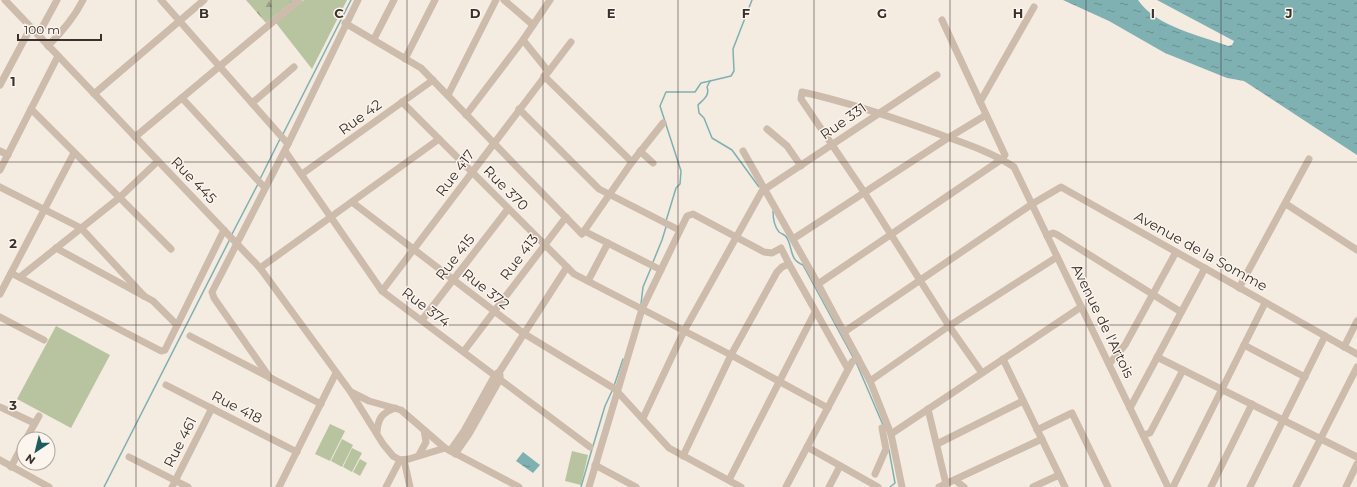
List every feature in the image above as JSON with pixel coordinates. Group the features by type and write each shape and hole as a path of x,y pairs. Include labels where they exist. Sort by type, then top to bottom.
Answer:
{"street":[{"name":"Rue 445","path":"5,0 13,3 48,46 260,268 350,391 377,432"},
{"path":"38,35 58,0"},
{"path":"48,46 74,16 83,0"},
{"name":"Rue 374","path":"161,0 252,103 286,148 302,174 382,291 498,375 590,447"},
{"path":"94,94 204,0"},
{"path":"135,137 299,0"},
{"path":"270,378 214,298 212,292 235,242 286,148 345,23 358,0"},
{"path":"374,39 394,0"},
{"path":"405,59 435,0"},
{"path":"448,95 496,0"},
{"path":"504,0 533,25"},
{"path":"466,114 523,40 550,0"},
{"path":"980,102 1034,7"},
{"path":"818,284 892,235 1002,159 1005,155 942,20"},
{"path":"345,23 374,39 420,68 582,234 640,151 663,123"},
{"path":"0,85 31,27"},
{"path":"523,40 546,73 632,162"},
{"name":"Rue 417","path":"382,291 571,42"},
{"path":"0,170 58,56"},
{"path":"252,103 294,67"},
{"name":"Rue 331","path":"762,192 878,112 937,75"},
{"name":"Rue 42","path":"302,174 433,80"},
{"path":"982,373 949,326 864,192 801,99 802,92 840,100 878,112 996,155 1002,159"},
{"path":"182,98 265,188"},
{"name":"Rue 370","path":"402,102 574,274 731,355 828,408"},
{"path":"31,109 171,250"},
{"path":"519,109 599,189 679,230"},
{"path":"589,487 615,389 642,309 687,216 693,214 764,252 772,253 864,192 986,115"},
{"path":"767,129 787,146 801,166"},
{"path":"260,268 439,139"},
{"path":"0,151 8,155"},
{"path":"640,151 653,163"},
{"path":"743,151 762,192 793,240 844,332 855,360 870,381 891,434 890,448 875,474"},
{"path":"0,294 2,284 11,273 74,153"},
{"name":"Avenue de l'Artois","path":"1002,159 1014,167 1168,487"},
{"path":"1239,288 1286,204 1298,177 1309,160"},
{"path":"20,277 119,198 158,161"},
{"path":"0,186 81,228 144,296"},
{"name":"Avenue de la Somme","path":"1032,204 1061,187 1357,354"},
{"path":"643,418 684,331 735,236 762,192"},
{"name":"Rue 372","path":"352,202 523,333 615,389 669,448 739,486"},
{"path":"844,332 1032,204"},
{"path":"1286,204 1357,250"},
{"name":"Rue 415","path":"422,320 508,208"},
{"name":"Rue 413","path":"464,351 566,217"},
{"path":"11,273 156,350 165,350 225,231"},
{"path":"584,231 661,270"},
{"path":"1047,236 1053,233 1056,234 1181,312"},
{"path":"588,281 608,243"},
{"path":"56,248 153,301 177,325"},
{"path":"781,248 815,312 848,369"},
{"path":"1109,364 1125,345 1176,252"},
{"path":"870,381 949,326 1057,257"},
{"path":"683,456 731,355 777,272 782,267 789,264"},
{"path":"395,408 382,415 378,422 377,432 383,444 393,456 402,460 419,455 450,451 464,431 523,333 567,267"},
{"path":"1130,408 1205,268"},
{"path":"1173,487 1265,303"},
{"path":"891,434 1081,307"},
{"path":"728,480 815,312"},
{"path":"0,316 44,340"},
{"path":"1344,347 1357,321"},
{"path":"190,336 321,404"},
{"path":"1250,487 1325,336"},
{"path":"1244,345 1305,377"},
{"path":"1157,357 1357,457"},
{"path":"1003,359 1065,487"},
{"path":"786,487 848,369 855,360"},
{"path":"1296,487 1357,367"},
{"path":"1143,435 1150,433 1183,370"},
{"path":"279,487 336,372"},
{"name":"Rue 418","path":"166,385 297,452"},
{"path":"350,391 369,401 395,408 423,428 450,451 504,484 519,487"},
{"path":"937,444 1023,400"},
{"path":"1211,487 1252,404"},
{"path":"0,407 34,423"},
{"name":"Rue 461","path":"174,484 212,408"},
{"path":"928,409 937,444 942,485 1042,439"},
{"path":"1037,430 1072,413 1108,487"},
{"path":"30,431 39,416"},
{"path":"419,455 426,442 423,428"},
{"path":"882,428 902,487"},
{"path":"807,447 878,487"},
{"path":"11,467 16,457"},
{"path":"129,457 174,484 188,487"},
{"path":"0,460 49,487"},
{"path":"386,487 402,460"},
{"path":"402,460 410,487"},
{"path":"1346,487 1357,464"},
{"path":"595,465 636,487"},
{"path":"829,487 840,466"},
{"path":"1033,487 1059,475"},
{"path":"955,480 964,487"}],"green space":[{"path":"246,0 294,0 266,23"},
{"path":"304,0 347,0 312,69 276,23"},
{"path":"56,326 110,355 71,428 17,399"},
{"path":"330,424 345,431 330,461 315,454"},
{"path":"342,439 353,445 342,467 331,461"},
{"path":"352,448 362,453 352,472 343,467"},
{"path":"572,451 588,455 581,485 565,481"},
{"path":"360,459 367,463 360,476 353,472"}],"water":[{"path":"1063,0 1138,0 1146,9 1167,24 1228,46 1232,45 1234,41 1157,0 1357,0 1357,155 1244,81 1227,78 1165,53 1109,21"},
{"path":"523,452 540,465 533,473 516,461"}],"waterway":[{"path":"283,134 351,0"},
{"path":"752,0 733,49 734,71 731,76 710,81 707,87 707,95 698,105 699,113 704,118 712,138 732,150 759,187"},
{"path":"666,221 676,188 680,184 681,171 660,106 666,92 695,92 701,83 710,81"},
{"path":"260,179 280,139"},
{"path":"231,236 258,184"},
{"path":"773,211 774,222 777,230 787,238 792,255 796,261 803,265 854,359"},
{"path":"653,262 666,227"},
{"path":"104,487 230,239"},
{"path":"641,304 643,287 651,268"},
{"path":"614,386 623,359"},
{"path":"856,362 883,425"},
{"path":"593,446 605,406 612,391"},
{"path":"581,487 592,449"},
{"path":"889,450 895,483 890,487"}]}
